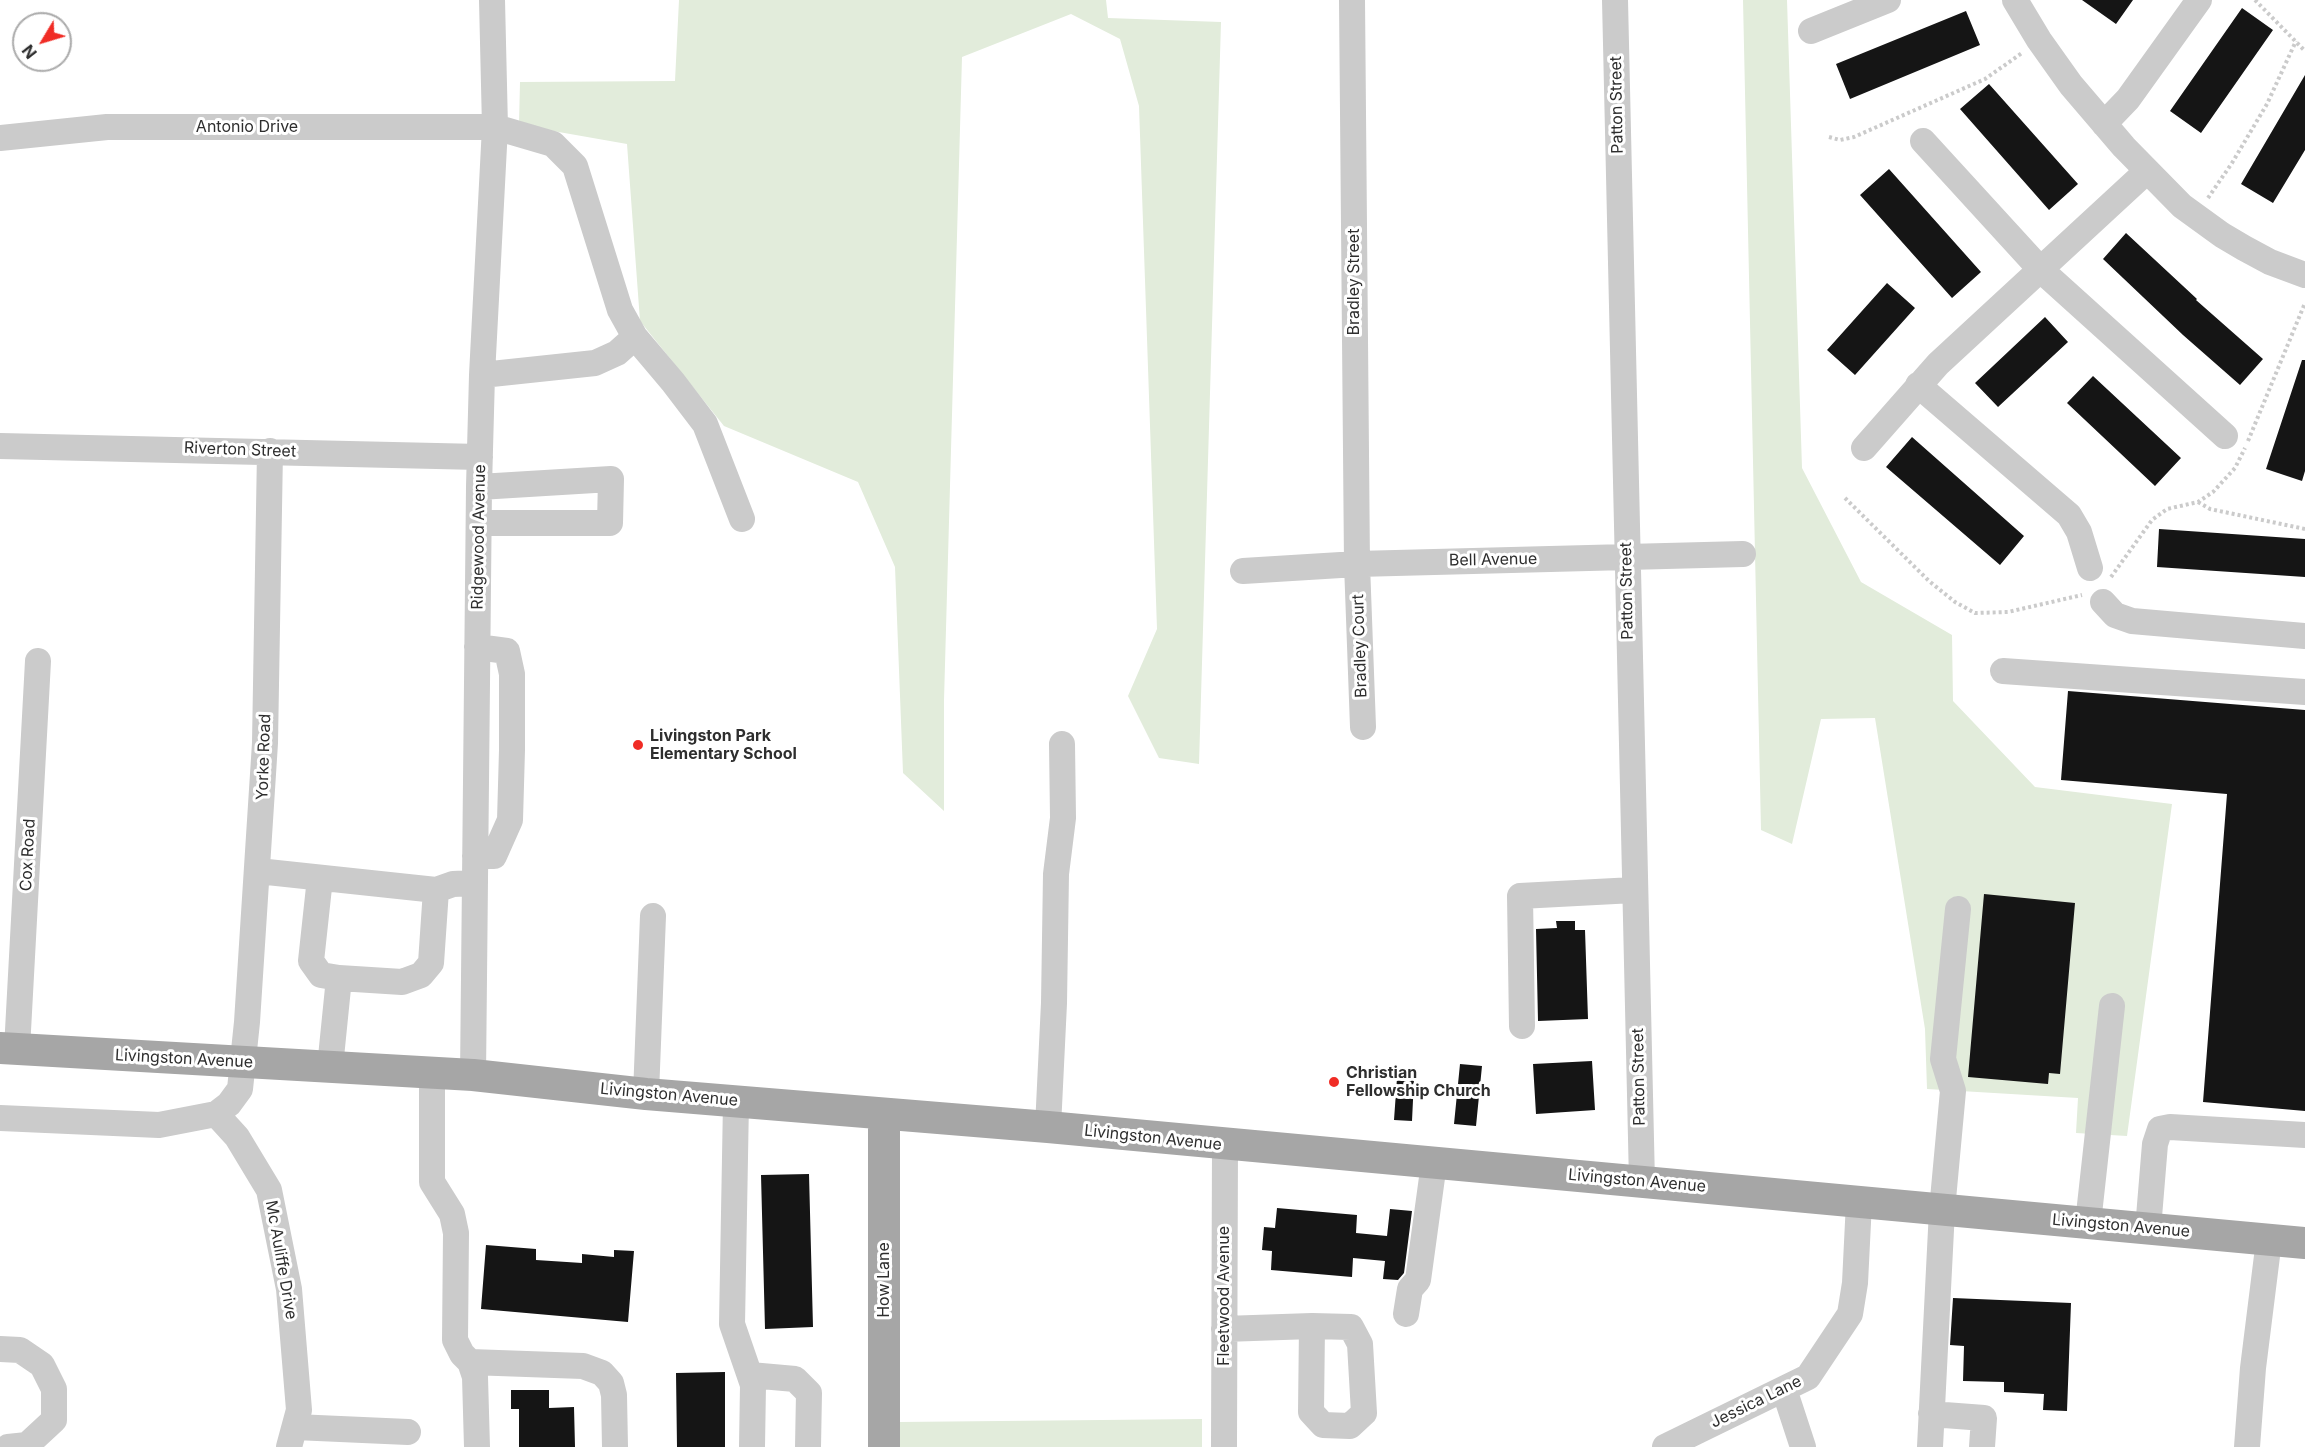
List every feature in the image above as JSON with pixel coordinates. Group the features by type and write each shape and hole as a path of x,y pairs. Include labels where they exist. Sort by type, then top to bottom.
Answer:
{"main road":[{"name":"Livingston Avenue","path":"8,1049 473,1075 646,1094 1048,1127 2305,1243"},
{"name":"How Lane","path":"884,1114 884,1447"}],"street":[{"name":"Ridgewood Avenue","path":"473,1075 479,487 482,375 495,127 492,0"},
{"name":"Bradley Street","path":"1352,0 1357,564"},
{"name":"Patton Street","path":"1615,0 1642,1182"},
{"path":"1811,31 1888,0"},
{"path":"2016,0 2039,40 2071,85 2147,171 2193,214 2244,248 2302,267"},
{"path":"2104,124 2128,99 2199,0"},
{"name":"Antonio Drive","path":"0,138 107,127 495,127 553,144 576,166 620,310 635,337 673,381 705,424 742,519"},
{"path":"1923,141 2041,270 2225,436"},
{"path":"1864,448 1938,364 2147,171"},
{"path":"482,375 595,363 617,353 635,337"},
{"path":"1918,385 2069,515 2079,532 2097,586 2115,615 2132,621 2305,636"},
{"name":"Riverton Street","path":"0,446 480,457"},
{"name":"Yorke Road","path":"244,1062 265,743 270,451"},
{"path":"479,487 611,479 610,523 479,523"},
{"name":"Bell Avenue","path":"1244,571 1357,564 1743,554"},
{"name":"Bradley Court","path":"1357,564 1363,728"},
{"path":"475,856 494,856 510,820 512,750 512,674 507,651 477,647"},
{"name":"Cox Road","path":"8,1049 38,660"},
{"path":"2003,671 2305,692"},
{"path":"1048,1127 1056,874 1063,818 1062,744"},
{"path":"258,871 438,890 453,884 475,893"},
{"path":"320,878 311,961 321,975 339,978 402,982 421,975 431,963 438,890"},
{"path":"1522,1026 1520,897 1634,890"},
{"path":"1930,1447 1942,1210 1953,1090 1943,1059 1958,909"},
{"path":"646,1094 653,916"},
{"path":"330,1067 339,978"},
{"path":"2088,1223 2112,1006"},
{"path":"0,1118 159,1125 216,1114 229,1104 240,1089 244,1062"},
{"path":"432,1072 432,1182 452,1214 456,1233 455,1340 462,1354 470,1362 475,1377 477,1447"},
{"path":"736,1102 732,1324 753,1385 752,1447"},
{"name":"Mc Auliffe Drive","path":"216,1114 237,1137 269,1190 289,1289 299,1410 292,1437"},
{"path":"2148,1229 2155,1144 2160,1129 2170,1127 2305,1135"},
{"name":"Fleetwood Avenue","path":"1224,1447 1225,1144"},
{"path":"1406,1314 1410,1289 1418,1280 1434,1163"},
{"name":"Jessica Lane","path":"1665,1447 1808,1377 1850,1314 1855,1283 1859,1202"},
{"path":"2247,1447 2253,1368 2269,1240"},
{"path":"1224,1329 1312,1326"},
{"path":"0,1349 20,1350 42,1365 54,1389 54,1420 27,1445 8,1447"},
{"path":"470,1362 583,1366 602,1373 611,1383 614,1395 615,1447"},
{"path":"750,1375 795,1379 809,1393 808,1447"},
{"path":"1784,1389 1803,1447"},
{"path":"1931,1414 1984,1418 1983,1447"},
{"path":"292,1437 408,1432"}],"path":[{"path":"2255,0 2305,51"},
{"path":"1829,137 1840,140 1854,137 1985,79 2039,40"},
{"path":"2193,214 2232,163 2274,90 2296,41"},
{"path":"1845,498 1929,581 1955,602 1975,613 2008,612 2097,586 2159,514 2167,509 2198,502 2213,492 2235,468 2305,303"},
{"path":"2198,502 2210,509 2305,530"}],"green space":[{"path":"679,0 1106,0 1108,18 1221,22 1199,764 1159,758 1128,696 1157,629 1139,106 1120,39 1071,14 962,57 944,700 944,811 903,773 895,567 858,482 724,426 640,321 627,144 519,125 520,82 675,81"},
{"path":"1743,0 1787,0 1802,468 1861,582 1952,635 1953,701 2035,787 2172,804 2127,1136 2076,1133 2078,1098 1927,1089 1925,1029 1875,718 1821,719 1792,844 1761,830"},
{"path":"1202,1419 1202,1447 900,1447 900,1422"}],"building":[{"path":"2082,0 2133,0 2116,24"},
{"path":"2242,8 2273,30 2201,133 2170,111"},
{"path":"1966,11 1980,45 1850,99 1836,64"},
{"path":"2305,75 2305,150 2273,203 2241,184"},
{"path":"1989,84 2078,184 2049,210 1960,109"},
{"path":"1889,169 1981,272 1952,298 1860,195"},
{"path":"2126,233 2196,300 2263,359 2240,385 2103,259"},
{"path":"1887,283 1915,308 1855,375 1827,350"},
{"path":"2045,317 2068,342 1998,407 1975,383"},
{"path":"2302,360 2305,360 2305,471 2302,481 2266,469"},
{"path":"2093,376 2181,458 2155,486 2067,403"},
{"path":"1912,437 2024,536 2000,565 1886,467"},
{"path":"2159,529 2305,539 2305,577 2157,567"},
{"path":"2068,691 2305,710 2305,1111 2203,1102 2227,794 2061,780"},
{"path":"1984,894 2075,903 2060,1074 2049,1073 2048,1084 1968,1077"},
{"path":"1556,921 1575,921 1575,930 1585,930 1588,1019 1538,1021 1536,929 1557,928"},
{"path":"1592,1061 1595,1110 1536,1114 1533,1064"},
{"path":"1460,1064 1482,1066 1476,1126 1454,1124"},
{"path":"1397,1078 1414,1079 1412,1121 1394,1120"},
{"path":"809,1174 813,1327 765,1329 761,1175"},
{"path":"1277,1208 1357,1215 1356,1233 1387,1236 1390,1209 1412,1211 1404,1273 1398,1280 1383,1279 1385,1261 1353,1258 1352,1277 1271,1270 1272,1251 1262,1250 1264,1227 1275,1228"},
{"path":"486,1245 536,1249 536,1260 582,1263 582,1254 614,1257 614,1250 634,1251 628,1322 481,1309"},
{"path":"1953,1298 2071,1303 2067,1411 2043,1410 2044,1394 2004,1392 2004,1382 1963,1381 1964,1346 1950,1345"},
{"path":"725,1372 725,1447 677,1447 676,1373"},
{"path":"511,1390 549,1390 549,1408 574,1407 575,1447 519,1447 519,1409 511,1409"}],"place":[{"name":"Livingston Park Elementary School","path":"638,745"},
{"name":"Christian Fellowship Church","path":"1334,1082"}]}
